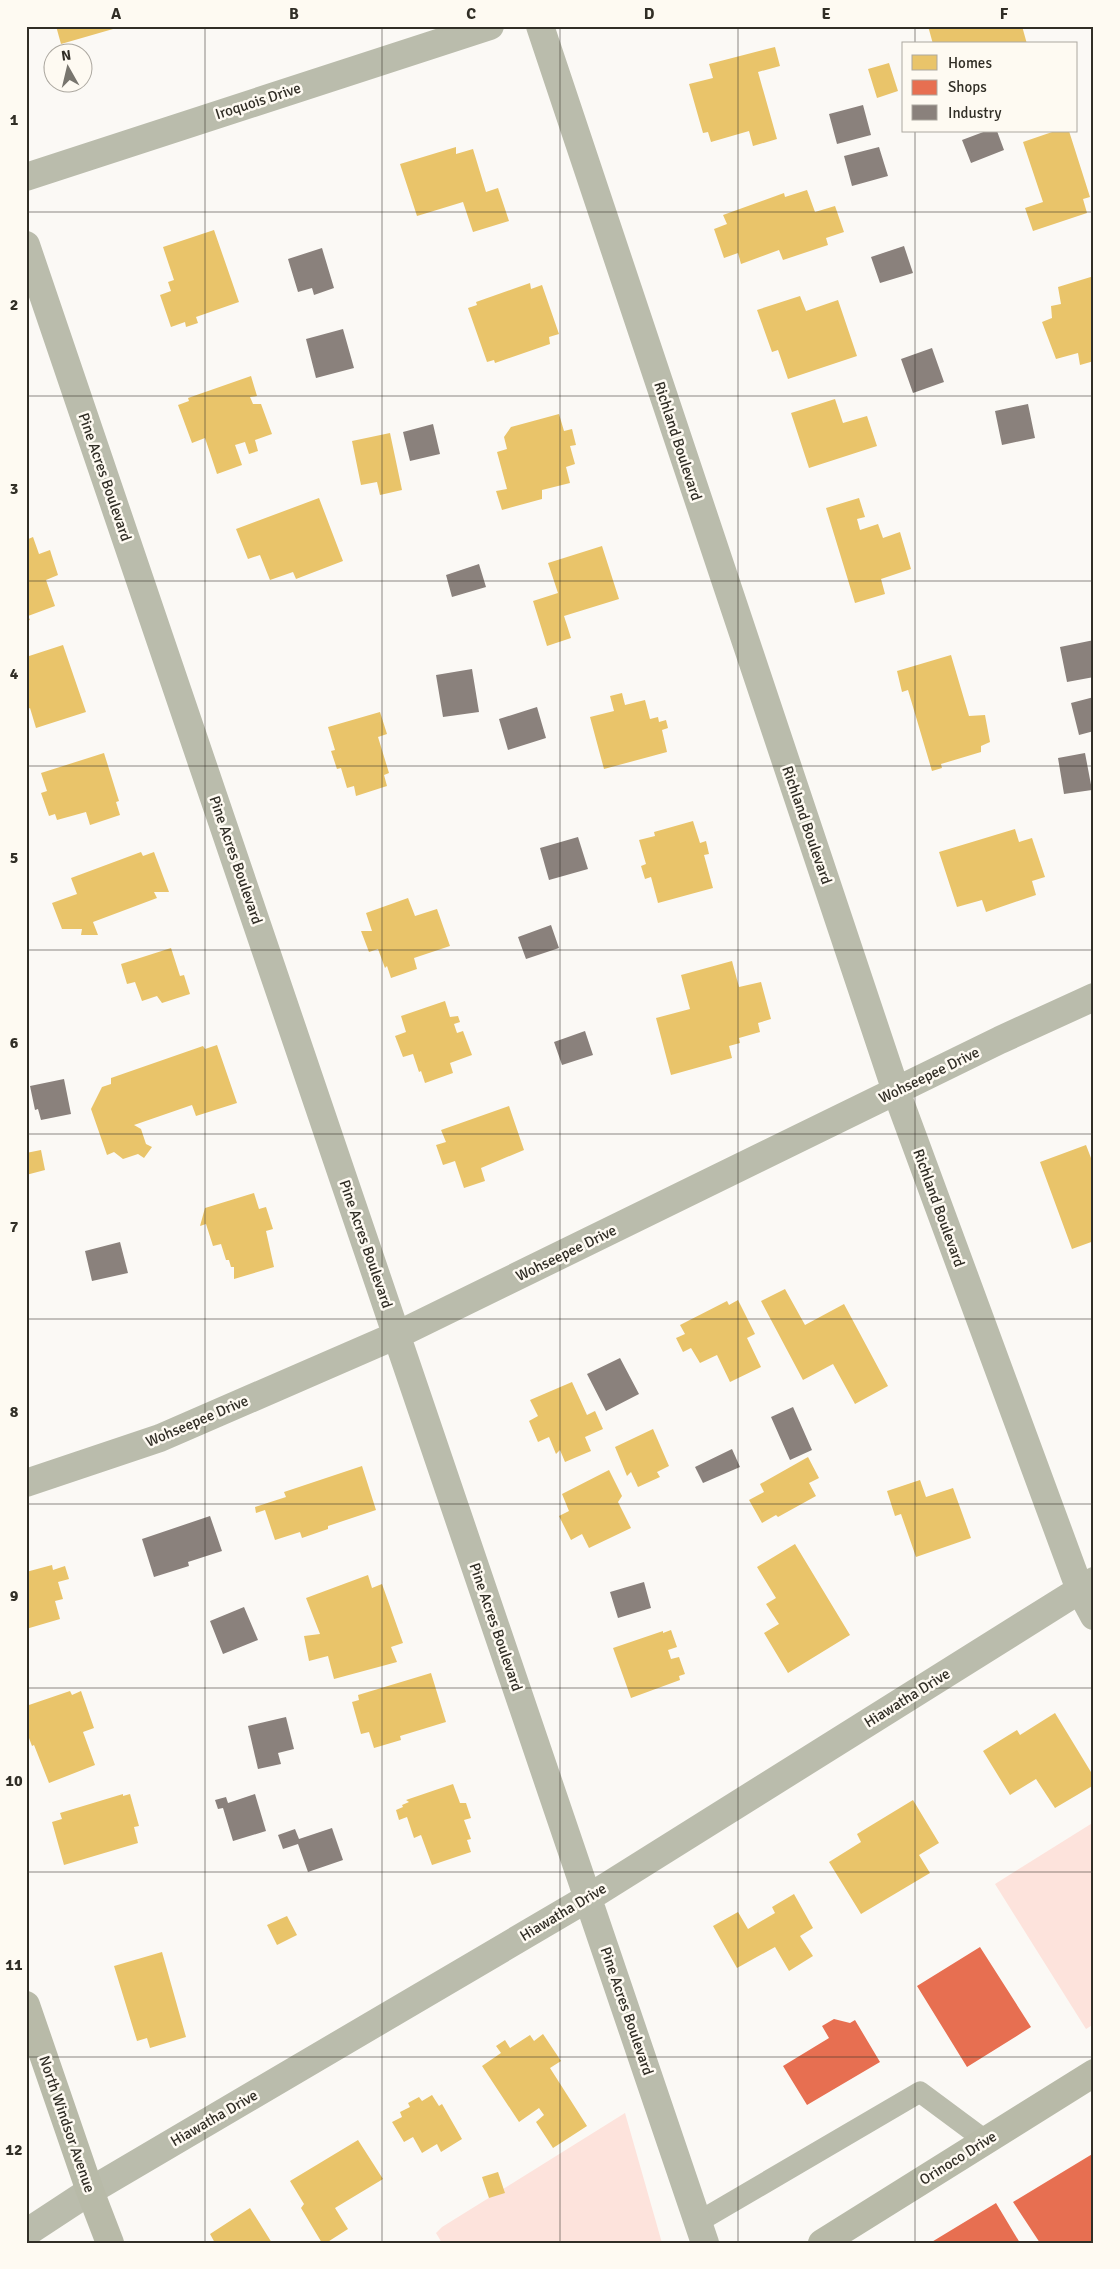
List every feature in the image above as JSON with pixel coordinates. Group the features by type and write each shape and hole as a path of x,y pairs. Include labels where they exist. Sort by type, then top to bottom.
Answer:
{"street":[{"name":"Iroquois Drive","path":"26,177 490,26"},
{"name":"Richland Boulevard","path":"540,26 896,1091 1087,1586 1094,1616"},
{"name":"Pine Acres Boulevard","path":"26,245 702,2232"},
{"name":"Wohseepee Drive","path":"26,1483 160,1438 397,1335 896,1091 1094,997"},
{"name":"Hiawatha Drive","path":"26,2233 90,2191 588,1898 1087,1586"},
{"name":"North Windsor Avenue","path":"26,2005 90,2191 110,2243"},
{"name":"Orinoco Drive","path":"822,2243 1094,2074"}],"lane":[{"path":"702,2232 920,2092 986,2140"}],"shaded area":[{"path":"1094,1822 1094,2024 1086,2029 995,1884"},
{"path":"625,2113 662,2243 442,2243 436,2233 442,2227"}],"building: Homes":[{"path":"56,26 120,26 68,42 60,42"},
{"path":"928,26 1022,26 1026,42 932,42"},
{"path":"775,47 780,66 758,72 777,139 753,146 749,131 711,142 708,132 703,133 689,84 713,78 709,64"},
{"path":"889,63 898,91 877,98 868,69"},
{"path":"1052,132 1069,132 1090,197 1083,199 1087,213 1033,231 1025,208 1043,202 1023,142"},
{"path":"456,147 456,154 473,149 486,192 498,188 509,221 473,232 463,202 417,216 400,164"},
{"path":"807,190 815,212 835,206 844,232 826,238 828,245 783,260 779,250 741,264 738,253 724,258 714,229 727,224 723,215 784,193 785,197"},
{"path":"214,230 239,302 196,317 198,323 186,327 185,322 171,327 160,295 171,291 168,282 174,280 163,247"},
{"path":"1094,276 1094,361 1080,365 1078,353 1056,359 1042,322 1052,318 1051,306 1061,304 1058,287"},
{"path":"530,283 531,289 542,285 559,334 549,337 550,344 495,363 494,360 487,362 468,308 477,305 476,302"},
{"path":"800,296 806,311 838,300 857,356 788,379 778,350 772,352 757,310"},
{"path":"251,376 257,396 250,397 253,404 261,404 272,434 255,440 258,451 249,454 245,442 235,445 242,465 217,474 205,438 192,443 178,405 189,401 188,398"},
{"path":"835,399 843,423 867,416 877,446 809,468 791,413"},
{"path":"559,414 564,431 572,429 576,445 570,446 575,464 566,467 570,483 542,490 542,499 502,510 496,491 507,489 497,452 507,449 504,437 511,427"},
{"path":"390,433 402,490 380,495 377,482 361,485 352,441"},
{"path":"319,498 343,561 296,579 293,572 270,580 260,555 248,559 236,529"},
{"path":"859,498 865,517 857,519 860,530 878,524 883,538 900,532 911,569 881,579 885,594 855,603 826,508"},
{"path":"33,537 39,554 50,550 58,575 46,580 55,606 28,616 30,620 26,621 26,540"},
{"path":"602,546 619,599 564,616 571,638 547,646 533,601 558,593 548,563"},
{"path":"63,645 86,712 36,728 30,708 26,710 26,657"},
{"path":"951,655 969,716 985,715 990,742 981,746 981,752 941,764 942,768 932,771 908,690 902,692 897,671"},
{"path":"622,693 625,705 645,700 650,719 658,717 659,722 666,720 668,728 662,730 667,752 604,769 590,717 614,711 610,696"},
{"path":"380,712 387,734 378,737 389,773 384,775 387,786 356,796 354,786 347,788 341,768 337,769 331,751 335,750 328,727"},
{"path":"104,753 119,801 116,802 120,815 90,825 86,812 57,820 55,814 49,816 41,793 47,791 41,773"},
{"path":"693,821 700,843 706,841 709,854 704,855 713,888 658,903 651,877 645,879 641,866 646,864 639,840 655,836 654,832"},
{"path":"1015,829 1019,842 1032,838 1045,877 1032,881 1036,895 986,912 982,900 957,907 939,852"},
{"path":"141,852 143,856 154,852 169,892 154,892 157,898 93,922 98,935 81,935 82,929 62,929 52,903 77,894 71,878"},
{"path":"408,898 415,916 437,909 450,946 414,958 417,969 391,978 378,949 369,952 361,931 372,931 366,913"},
{"path":"171,948 180,976 184,975 190,994 162,1003 157,996 142,1001 135,982 127,984 121,964"},
{"path":"732,961 739,987 761,982 771,1019 758,1023 760,1032 739,1038 740,1043 729,1046 732,1058 671,1075 656,1018 690,1009 681,975"},
{"path":"445,1001 450,1017 458,1016 460,1022 454,1024 457,1033 463,1031 472,1055 450,1063 453,1073 425,1083 413,1054 403,1057 395,1036 406,1032 401,1016"},
{"path":"217,1045 237,1103 196,1116 192,1105 134,1125 141,1129 146,1144 152,1147 144,1158 138,1154 123,1159 114,1152 107,1155 91,1109 102,1087 111,1084 111,1078 203,1046 205,1049"},
{"path":"509,1106 524,1150 481,1168 485,1181 464,1188 455,1161 443,1165 436,1145 446,1142 441,1130"},
{"path":"1086,1145 1091,1158 1094,1157 1094,1241 1072,1249 1040,1162"},
{"path":"41,1150 45,1170 26,1175 26,1153"},
{"path":"254,1193 259,1209 266,1207 273,1229 266,1231 274,1267 234,1279 234,1267 231,1267 229,1260 226,1260 221,1244 213,1246 206,1224 200,1226 205,1208"},
{"path":"785,1289 805,1325 844,1304 888,1386 855,1404 833,1364 803,1380 761,1301"},
{"path":"738,1300 755,1334 747,1338 761,1367 730,1382 717,1355 700,1363 691,1348 683,1352 676,1338 685,1334 680,1325 727,1301 729,1305"},
{"path":"572,1382 587,1415 595,1411 603,1429 585,1437 591,1451 565,1462 560,1450 556,1454 549,1437 538,1442 529,1421 538,1416 530,1400"},
{"path":"653,1429 669,1466 657,1472 660,1477 638,1487 631,1472 627,1476 615,1447"},
{"path":"808,1457 819,1478 809,1483 816,1496 778,1517 776,1515 762,1523 749,1500 764,1492 760,1484"},
{"path":"362,1466 376,1510 328,1526 328,1529 302,1538 300,1532 275,1540 265,1510 256,1513 255,1507 286,1497 284,1492"},
{"path":"609,1470 622,1496 618,1502 631,1528 589,1548 582,1534 571,1540 559,1516 569,1511 562,1494"},
{"path":"920,1480 926,1497 953,1488 971,1538 916,1557 901,1514 895,1516 887,1491"},
{"path":"795,1544 850,1635 788,1673 764,1633 779,1624 766,1604 776,1598 757,1567"},
{"path":"52,1565 53,1570 65,1566 69,1579 58,1582 63,1599 55,1601 60,1619 26,1629 26,1572"},
{"path":"368,1575 372,1588 382,1584 403,1643 391,1647 397,1662 334,1679 328,1656 309,1661 304,1636 320,1634 306,1598"},
{"path":"671,1630 677,1647 668,1650 671,1659 679,1657 685,1674 679,1676 680,1680 631,1698 613,1648"},
{"path":"431,1673 446,1722 400,1736 401,1740 374,1748 369,1732 361,1734 352,1702 359,1700 358,1695"},
{"path":"70,1691 72,1695 81,1691 94,1728 83,1732 95,1765 49,1783 26,1730 26,1706"},
{"path":"1055,1713 1094,1777 1094,1785 1055,1808 1036,1779 1010,1795 983,1751 1017,1730 1020,1735"},
{"path":"453,1784 460,1803 466,1803 471,1818 464,1820 471,1839 467,1840 471,1852 432,1865 421,1835 414,1838 407,1817 399,1820 396,1810 409,1802 406,1800"},
{"path":"123,1794 123,1796 130,1794 139,1826 134,1827 138,1843 64,1865 52,1822 62,1819 60,1813"},
{"path":"913,1800 939,1843 919,1855 930,1873 861,1914 829,1862 861,1842 857,1834"},
{"path":"794,1894 813,1928 800,1936 813,1956 789,1971 775,1947 737,1968 713,1926 738,1912 748,1929 775,1913 772,1907"},
{"path":"287,1916 297,1935 277,1945 267,1925"},
{"path":"162,1952 186,2037 150,2048 147,2038 137,2041 114,1966"},
{"path":"543,2034 561,2061 550,2068 587,2126 553,2148 536,2122 544,2115 539,2108 519,2122 482,2066 501,2053 496,2046 505,2040 510,2048 530,2035 534,2041"},
{"path":"432,2095 439,2106 442,2104 462,2139 441,2152 437,2144 422,2153 413,2137 404,2142 392,2122 402,2117 400,2112 410,2107 408,2103 419,2097 422,2101"},
{"path":"358,2140 383,2179 335,2208 348,2229 326,2243 322,2243 301,2208 304,2204 290,2181"},
{"path":"498,2172 505,2193 489,2198 482,2177"},
{"path":"250,2208 272,2243 215,2243 210,2234"}],"building: Shops":[{"path":"980,1947 1031,2027 967,2067 917,1986"},
{"path":"834,2019 850,2023 855,2020 880,2062 807,2105 783,2066 829,2038 822,2026"},
{"path":"1094,2153 1094,2243 1040,2243 1013,2202"},
{"path":"996,2203 1020,2243 930,2243"}],"building: Industry":[{"path":"863,105 871,135 837,144 829,114"},
{"path":"983,132 997,132 1004,150 971,163 962,140"},
{"path":"879,147 888,176 852,186 844,156"},
{"path":"904,246 913,273 880,283 871,257"},
{"path":"322,248 334,288 314,295 312,288 298,292 288,259"},
{"path":"343,329 354,368 316,378 306,339"},
{"path":"932,348 944,382 913,393 901,359"},
{"path":"1028,404 1035,438 1002,445 995,411"},
{"path":"433,424 440,454 410,461 403,432"},
{"path":"479,564 486,587 452,597 446,575"},
{"path":"1094,640 1094,677 1067,682 1060,647"},
{"path":"472,669 479,712 443,717 436,675"},
{"path":"1094,697 1094,731 1079,735 1071,703"},
{"path":"537,707 546,738 508,750 499,719"},
{"path":"1085,753 1092,790 1064,794 1058,758"},
{"path":"578,837 588,869 549,880 540,848"},
{"path":"551,925 559,948 526,959 518,937"},
{"path":"585,1031 593,1055 562,1065 554,1042"},
{"path":"64,1079 71,1114 41,1120 38,1109 35,1110 30,1086"},
{"path":"120,1242 128,1273 92,1281 85,1251"},
{"path":"620,1358 639,1394 606,1411 587,1374"},
{"path":"793,1407 812,1450 790,1460 771,1417"},
{"path":"732,1449 740,1467 703,1483 695,1467"},
{"path":"210,1516 222,1551 188,1562 189,1566 154,1577 142,1539"},
{"path":"644,1582 651,1608 618,1618 610,1592"},
{"path":"244,1607 258,1640 223,1654 210,1621"},
{"path":"286,1717 294,1749 278,1753 281,1764 258,1769 248,1726"},
{"path":"255,1794 266,1831 233,1841 223,1808 218,1809 215,1800 226,1797 228,1803"},
{"path":"332,1828 343,1860 308,1872 298,1844 283,1849 278,1835 295,1829 299,1839"}]}
